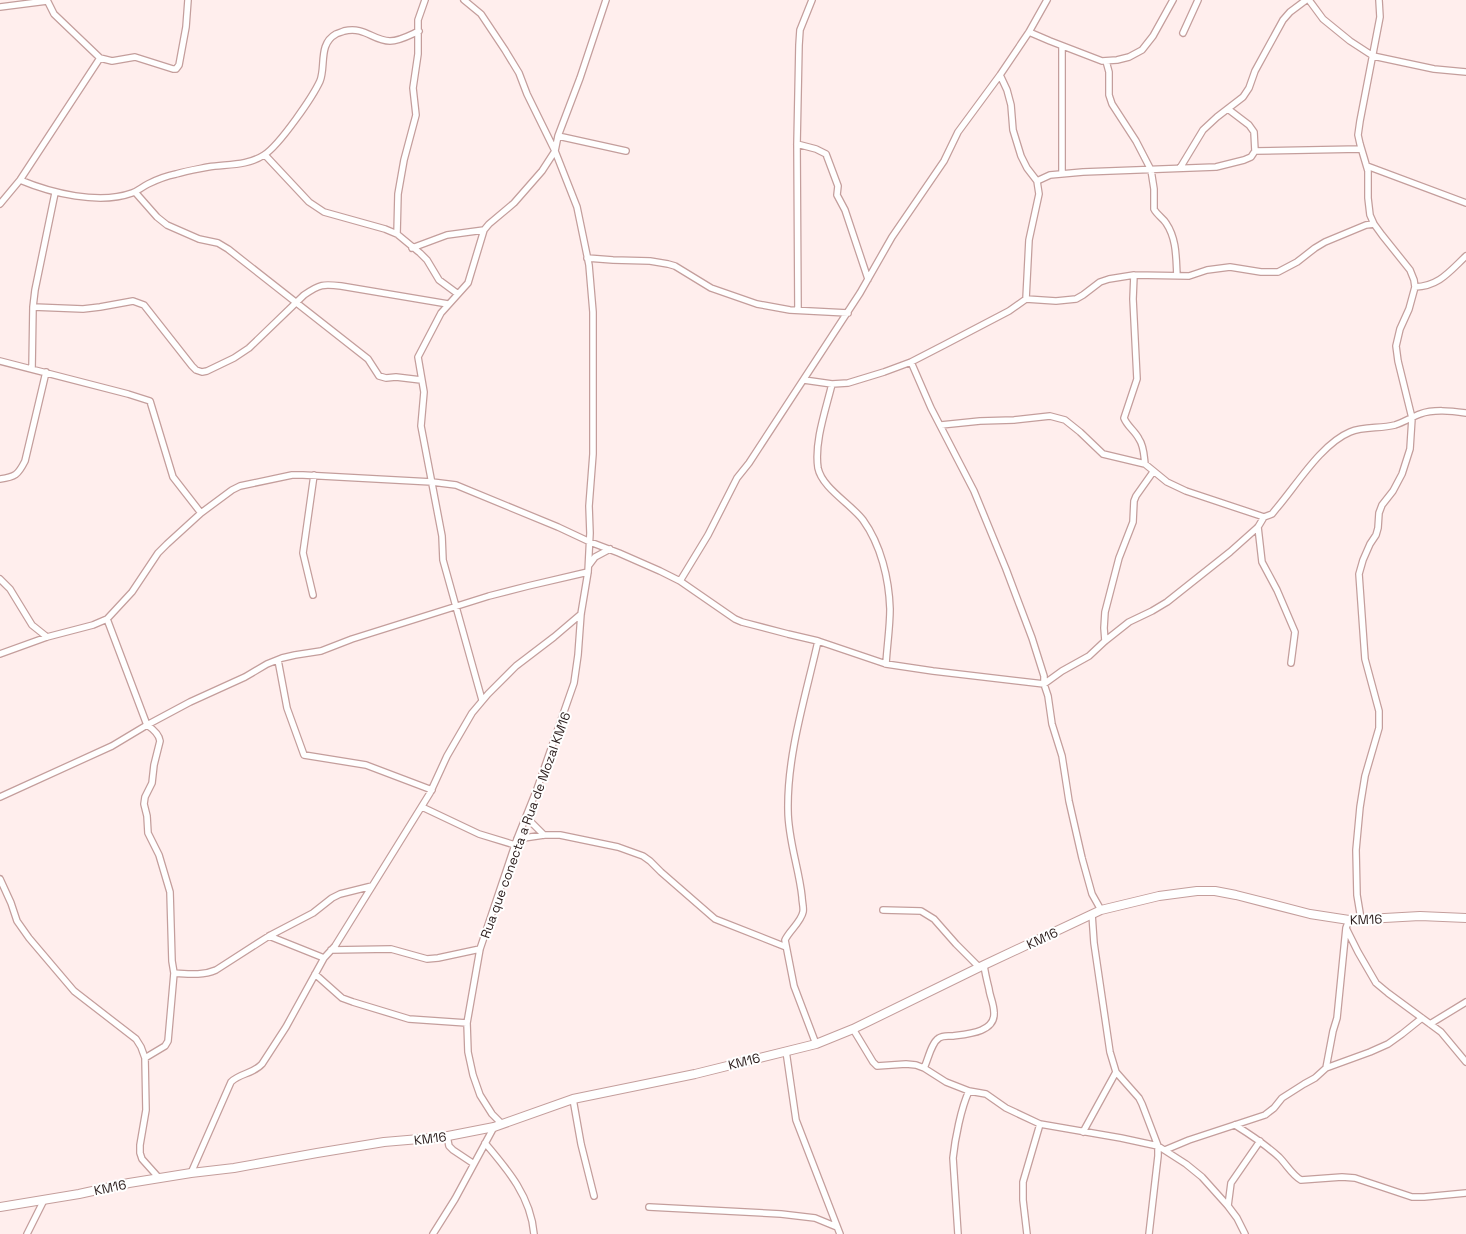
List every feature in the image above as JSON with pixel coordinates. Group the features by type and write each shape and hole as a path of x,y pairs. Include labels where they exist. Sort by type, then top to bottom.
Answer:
{"street":[{"path":"0,7 47,0 54,14 100,58 112,61 135,57 176,69 179,65 185,34 188,0"},
{"path":"397,234 398,194 402,167 416,115 413,88 418,54 418,20 425,0"},
{"path":"464,0 481,14 519,73 527,94 555,151 577,206 587,258 593,312 593,454 590,506 590,542"},
{"path":"482,700 443,560 442,536 421,426 424,392 418,357 441,313 468,283 484,230 514,203 542,171 555,151 558,136 580,78 606,0"},
{"path":"798,310 796,144 800,30 812,0"},
{"path":"680,581 708,535 737,478 749,463 848,313 892,237 944,161 958,132 1000,75 1047,0"},
{"path":"1028,32 1062,46 1106,61 1128,57 1142,50 1153,36 1173,0"},
{"path":"1183,33 1198,0"},
{"path":"1180,168 1203,130 1243,97 1249,88 1255,71 1283,20 1290,12 1306,0"},
{"path":"1309,0 1315,10 1328,23 1350,41 1373,56 1434,69 1466,72"},
{"path":"1361,919 1357,895 1357,843 1365,776 1379,728 1379,711 1365,659 1359,574 1376,535 1379,513 1382,505 1393,491 1407,462 1410,449 1412,418 1398,361 1396,346 1400,329 1409,309 1415,287 1410,270 1374,224 1370,215 1367,166 1358,135 1380,17 1379,0"},
{"path":"20,180 55,193 104,198 130,194 174,174 208,167 251,162 265,155 280,140 297,118 320,80 324,53 329,40 336,34 359,30 383,40 390,41 400,40 419,32"},
{"path":"1062,46 1062,174"},
{"path":"0,204 20,180 100,58"},
{"path":"1106,61 1109,72 1112,104 1136,141 1151,170 1154,189 1154,209 1166,222 1170,231 1176,257 1177,276"},
{"path":"1000,75 1007,90 1011,105 1013,130 1021,156 1037,181 1039,194 1028,240 1026,299"},
{"path":"1037,181 1050,175 1062,174 1204,168 1230,165 1251,157 1255,150 1254,132 1249,125 1228,109"},
{"path":"558,136 626,152"},
{"path":"796,144 816,149 826,154 838,186 837,195 845,210 868,280"},
{"path":"1255,150 1361,149"},
{"path":"265,155 310,202 324,212 385,229 397,234 427,260 439,280 458,294"},
{"path":"1367,166 1466,203"},
{"path":"135,192 157,217 167,224 199,239 218,243 368,359 379,376 386,378 396,377 421,380"},
{"path":"32,369 33,307 55,193"},
{"path":"1366,225 1370,215"},
{"path":"804,380 832,384 848,383 884,372 911,362 1009,311 1026,299 1056,301 1076,299 1100,282 1134,275 1190,276 1207,270 1230,267 1261,272 1278,272 1297,262 1315,248 1366,225 1374,224"},
{"path":"412,248 447,235 484,230"},
{"path":"1415,287 1434,284 1448,274 1466,256"},
{"path":"587,258 650,261 668,264 675,266 711,288 757,304 798,310 848,313"},
{"path":"1134,275 1133,299 1137,379 1124,418 1140,439 1145,464"},
{"path":"33,307 83,309 127,301 138,302 144,305 192,366 196,370 202,372 234,358 249,348 296,302 314,288 324,284 448,304"},
{"path":"0,361 46,372 150,401 173,477 201,513"},
{"path":"911,362 931,408 974,491 1032,638 1044,676 1044,684 1048,696 1052,724 1062,756 1069,801 1077,838 1092,894 1101,910"},
{"path":"0,480 10,478 20,471 25,461 46,372"},
{"path":"832,384 822,426 818,453 818,469 829,486 862,520 875,540 888,585 890,610 886,664"},
{"path":"941,425 1050,416 1064,420 1080,432 1103,454 1145,464 1166,482 1186,492 1264,516 1272,514 1310,465 1337,438 1350,432 1362,429 1395,425 1426,412 1437,411 1466,413"},
{"path":"1104,641 1106,612 1119,558 1133,522 1134,500 1153,472"},
{"path":"0,654 47,637 93,625 107,619 132,592 158,553 201,513 232,490 240,486 292,475 432,482 456,485 660,571 680,581 735,619 788,634 818,640 886,664 1044,684 1062,671 1088,656 1104,641 1129,622 1167,602 1230,552 1258,527 1264,516"},
{"path":"313,595 303,553 314,475"},
{"path":"1258,527 1262,562 1277,590 1295,632 1291,664"},
{"name":"Rua que conecta a Rua de Mozal KM16","path":"498,1125 480,1095 473,1075 468,1052 468,1023 480,949 516,842 537,789 574,683 581,614 589,565 590,542"},
{"path":"589,565 595,557 610,549"},
{"path":"0,797 112,746 190,702 245,677 267,664 295,655 321,651 352,639 456,606 528,586 588,572"},
{"path":"0,579 10,589 32,625 47,637"},
{"path":"191,1173 231,1082 235,1078 257,1070 262,1064 286,1027 324,958 352,919 422,807 432,790 447,756 472,713 482,700 516,666 581,614"},
{"path":"107,619 147,725 155,731 160,741 154,766 152,783 144,800 144,807 147,816 148,834 159,856 170,892 172,961 174,973 168,1041 165,1046 145,1058"},
{"path":"816,1044 794,986 785,940 801,917 803,911 801,887 789,834 789,782 795,744 818,640"},
{"path":"278,660 287,708 304,755 366,765 432,790"},
{"path":"422,807 479,834 516,842 544,835 560,835 605,844 643,856 714,919 786,947"},
{"path":"526,817 544,835"},
{"path":"0,879 17,921 29,938 74,991 136,1039 141,1047 145,1058 146,1110 140,1153 142,1159 159,1178"},
{"path":"174,973 207,974 216,970 269,936 313,913 332,898 340,894 372,886"},
{"name":"KM16","path":"0,1207 159,1178 234,1168 384,1142 447,1136 498,1125 573,1099 695,1074 816,1044 853,1029 981,966 1101,910 1159,896 1197,891 1215,891 1236,895 1347,924 1361,919 1420,916 1466,918"},
{"path":"883,910 921,911 934,919 956,944 981,966 993,1004 994,1014 988,1027 974,1033 944,1036 937,1039 924,1068"},
{"path":"1092,914 1094,943 1110,1052 1116,1072 1139,1098 1158,1146 1158,1168 1150,1234"},
{"path":"1347,924 1358,952 1376,982 1388,993 1441,1032 1466,1062"},
{"path":"1326,1068 1333,1030 1337,1018 1347,924"},
{"path":"269,936 324,958"},
{"path":"331,950 392,949 428,959 480,949"},
{"path":"315,974 342,998 353,1002 409,1019 468,1023"},
{"path":"1430,1024 1466,1002"},
{"path":"1165,1150 1265,1115 1274,1108 1282,1098 1315,1078 1326,1068 1388,1044 1422,1018"},
{"path":"853,1029 877,1066 906,1064 916,1065 924,1068 946,1082 969,1091 986,1094 1006,1108 1040,1124 1158,1146 1202,1177 1228,1206 1237,1218 1245,1234"},
{"path":"786,1051 796,1120 840,1234"},
{"path":"1082,1132 1116,1072"},
{"path":"958,1234 953,1158 954,1147 965,1099 969,1091"},
{"path":"573,1099 581,1144 594,1196"},
{"path":"1027,1234 1023,1200 1023,1182 1040,1124"},
{"path":"433,1234 455,1200 485,1143 498,1125"},
{"path":"1235,1125 1260,1141 1281,1159 1296,1177 1301,1180 1342,1177 1355,1178 1412,1197 1466,1193"},
{"path":"447,1136 449,1146 456,1153 474,1164"},
{"path":"1228,1206 1231,1183 1260,1141"},
{"path":"485,1143 516,1181 528,1207 534,1234"},
{"path":"27,1234 44,1200"},
{"path":"649,1207 780,1214 821,1219 837,1227"}]}
